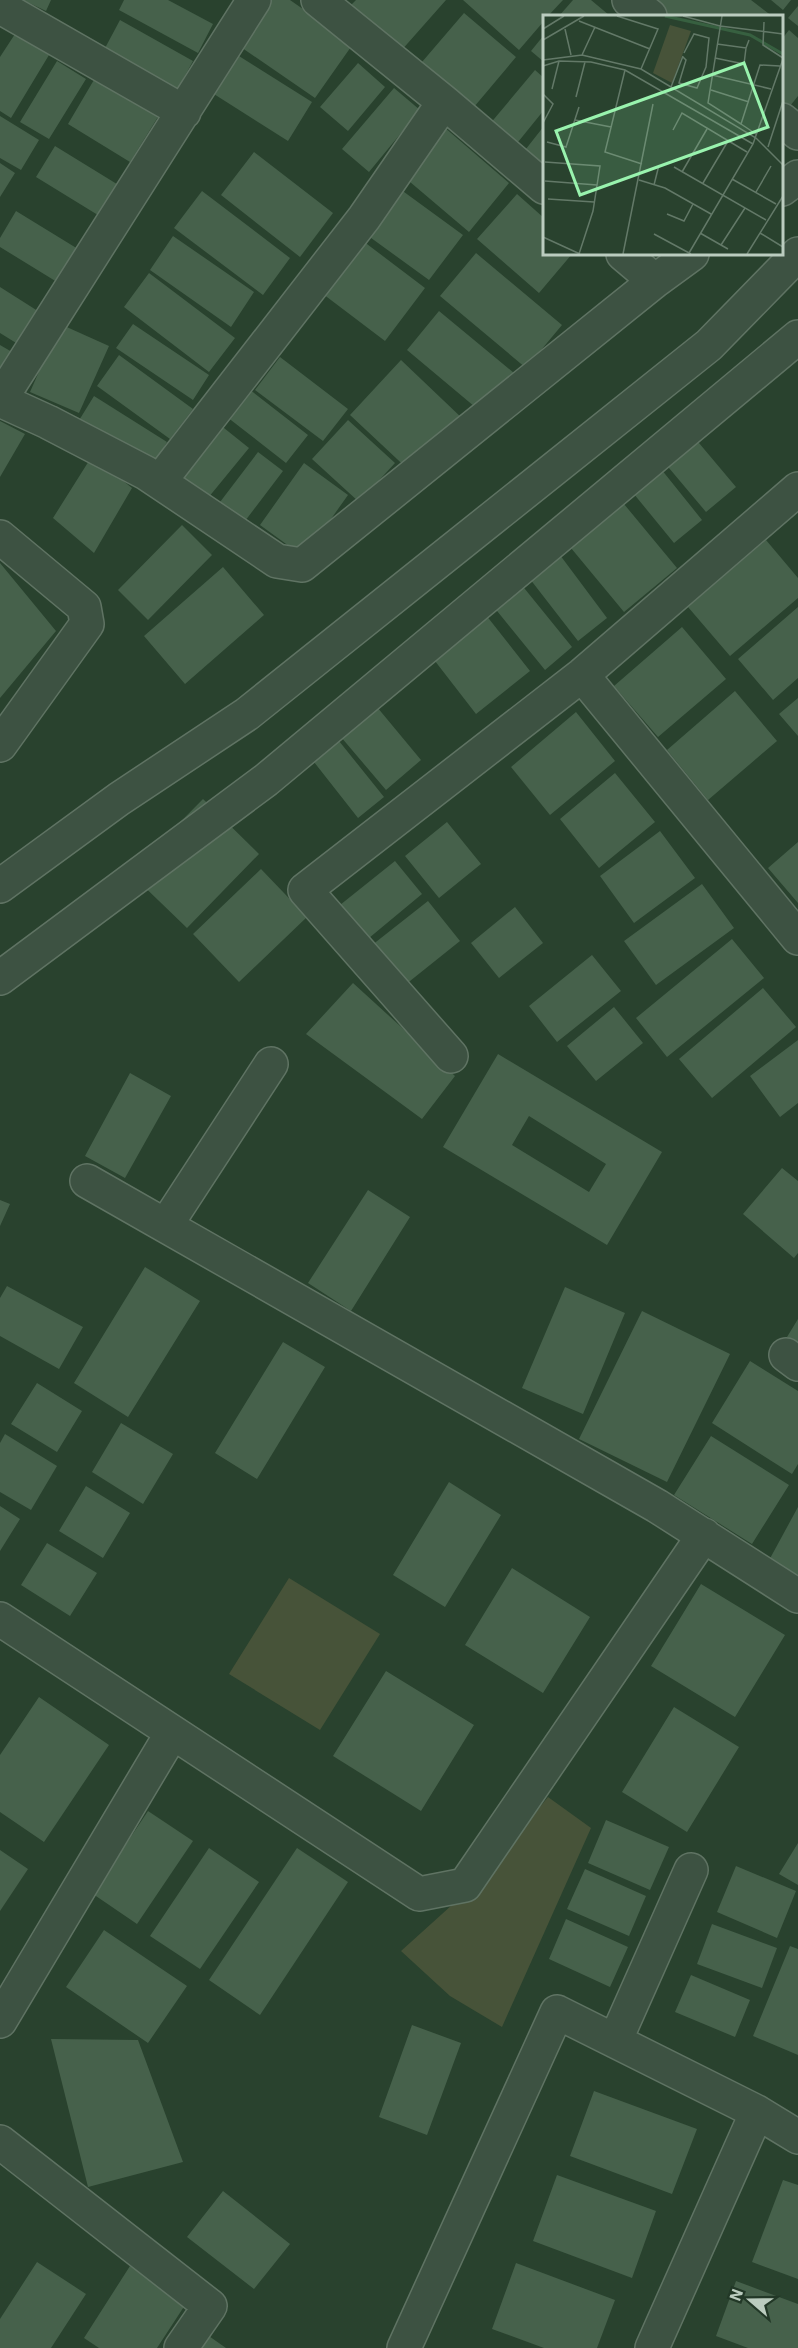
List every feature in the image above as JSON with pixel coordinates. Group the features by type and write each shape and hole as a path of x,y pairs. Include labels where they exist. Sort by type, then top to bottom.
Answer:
{"street":[{"path":"254,0 0,400 48,422 159,481 277,561 302,565 655,281 691,255"},
{"path":"318,0 543,186"},
{"path":"630,0 649,15"},
{"path":"1,11 184,112"},
{"path":"159,481 363,218 444,102"},
{"path":"783,121 798,133"},
{"path":"783,188 798,177"},
{"path":"0,886 119,799 247,714 709,345 798,254"},
{"path":"624,255 655,281"},
{"path":"0,978 266,780 798,337"},
{"path":"451,1056 305,891 582,675 797,492"},
{"path":"0,537 84,607 87,624 0,745"},
{"path":"582,675 798,938"},
{"path":"166,1225 271,1064"},
{"path":"87,1181 657,1506 798,1596"},
{"path":"0,1618 419,1894 465,1885 704,1535"},
{"path":"0,2021 172,1733"},
{"path":"615,2041 691,1870"},
{"path":"404,2348 557,2012 758,2112 798,2137"},
{"path":"652,2348 758,2112"},
{"path":"0,2142 210,2306 181,2348"}],"green space":[{"path":"289,1578 380,1634 320,1730 229,1674"},
{"path":"548,1797 591,1828 502,2027 450,1996 401,1951 483,1877"}],"building":[{"path":"23,0 51,0 46,11"},
{"path":"124,0 168,0 213,24 198,53 119,10"},
{"path":"261,0 290,0 353,44 315,98 232,41"},
{"path":"356,0 446,0 400,52 349,7"},
{"path":"463,0 563,0 549,15 543,15 543,22 519,50"},
{"path":"573,0 591,0 609,15 560,15"},
{"path":"650,0 751,0 771,15 669,15"},
{"path":"771,0 791,0 783,10"},
{"path":"798,6 798,26 788,18"},
{"path":"464,13 516,57 474,107 422,62"},
{"path":"120,20 193,61 177,90 104,50"},
{"path":"789,30 798,38 798,96 783,115 783,38"},
{"path":"15,34 49,55 11,118 0,111 0,57"},
{"path":"543,36 543,61 531,51"},
{"path":"231,51 312,102 288,141 206,89"},
{"path":"57,61 86,79 49,139 20,122"},
{"path":"358,63 385,87 348,131 320,107"},
{"path":"535,70 543,77 543,111 514,147 489,125"},
{"path":"98,73 161,112 130,162 68,124"},
{"path":"394,88 420,110 369,172 342,149"},
{"path":"0,116 39,140 21,170 0,158"},
{"path":"444,127 509,183 469,232 403,176"},
{"path":"543,127 543,171 522,154"},
{"path":"55,146 125,189 106,220 36,177"},
{"path":"254,152 333,213 300,257 221,195"},
{"path":"0,163 15,173 0,197"},
{"path":"400,189 463,235 429,280 367,235"},
{"path":"202,191 290,258 263,295 174,228"},
{"path":"517,194 543,217 543,255 571,255 539,293 477,239"},
{"path":"16,211 78,249 57,282 0,247 0,238"},
{"path":"173,236 254,292 231,327 150,270"},
{"path":"363,241 425,288 385,341 323,294"},
{"path":"476,253 562,325 526,368 440,296"},
{"path":"149,273 235,338 209,372 124,307"},
{"path":"0,287 41,313 21,346 0,333"},
{"path":"439,311 514,373 481,412 407,350"},
{"path":"60,324 109,346 79,413 30,392"},
{"path":"133,324 209,375 193,400 116,348"},
{"path":"0,345 19,356 0,382"},
{"path":"119,355 193,409 170,439 97,386"},
{"path":"280,357 348,409 323,441 255,390"},
{"path":"401,360 464,420 413,474 350,415"},
{"path":"249,389 308,435 286,463 227,417"},
{"path":"94,396 167,442 151,469 78,422"},
{"path":"348,420 395,463 359,502 312,459"},
{"path":"0,421 25,434 0,477"},
{"path":"219,424 249,448 208,498 179,474"},
{"path":"683,424 736,487 706,512 653,449"},
{"path":"258,452 283,471 242,525 217,506"},
{"path":"649,454 702,520 674,543 620,477"},
{"path":"92,456 132,488 94,553 53,518"},
{"path":"304,463 348,495 304,557 260,525"},
{"path":"619,498 677,568 624,612 566,542"},
{"path":"182,525 212,555 148,620 118,590"},
{"path":"766,540 798,578 798,598 730,656 688,607"},
{"path":"554,547 607,618 578,641 523,570"},
{"path":"0,563 56,631 0,698"},
{"path":"223,567 264,615 185,684 144,636"},
{"path":"516,578 572,647 545,670 489,601"},
{"path":"798,607 798,678 773,700 738,659"},
{"path":"482,610 530,671 476,714 428,652"},
{"path":"682,627 726,679 658,737 614,686"},
{"path":"735,691 777,741 708,800 667,750"},
{"path":"798,698 798,736 779,714"},
{"path":"377,707 421,760 386,790 341,737"},
{"path":"576,712 615,761 550,815 511,767"},
{"path":"339,741 384,797 358,818 314,762"},
{"path":"615,773 655,822 599,868 560,819"},
{"path":"203,799 259,854 187,928 130,873"},
{"path":"447,822 481,864 439,898 405,856"},
{"path":"660,831 695,878 634,923 600,876"},
{"path":"798,842 798,903 768,868"},
{"path":"395,861 422,894 363,943 335,909"},
{"path":"261,869 307,917 239,982 193,934"},
{"path":"702,884 734,928 656,985 624,941"},
{"path":"428,901 460,941 400,989 367,949"},
{"path":"515,907 543,943 499,978 471,943"},
{"path":"732,939 764,978 667,1057 636,1018"},
{"path":"592,955 621,991 557,1042 529,1006"},
{"path":"353,983 455,1076 422,1119 306,1034"},
{"path":"763,988 796,1027 712,1098 679,1059"},
{"path":"614,1007 643,1043 596,1081 567,1046"},
{"path":"798,1040 798,1103 780,1117 750,1076"},
{"path":"498,1054 662,1152 607,1245 443,1147","holes":["529,1116 606,1164 589,1192 512,1145"]},
{"path":"130,1073 171,1096 125,1178 85,1156"},
{"path":"782,1168 798,1181 798,1253 794,1258 743,1214"},
{"path":"368,1190 410,1217 351,1311 308,1283"},
{"path":"0,1200 10,1204 0,1226"},
{"path":"145,1267 200,1301 128,1417 74,1383"},
{"path":"7,1286 83,1327 59,1369 0,1336 0,1298"},
{"path":"565,1287 625,1313 583,1414 522,1388"},
{"path":"642,1311 730,1354 667,1482 579,1439"},
{"path":"798,1319 798,1344 787,1337"},
{"path":"283,1342 325,1367 257,1479 215,1453"},
{"path":"750,1361 798,1391 798,1464 792,1474 712,1423"},
{"path":"37,1383 82,1411 57,1452 11,1424"},
{"path":"121,1423 173,1454 143,1504 92,1472"},
{"path":"5,1434 57,1466 31,1510 0,1492 0,1443"},
{"path":"711,1436 789,1485 752,1544 674,1495"},
{"path":"449,1482 501,1515 445,1607 393,1575"},
{"path":"86,1486 130,1513 103,1558 59,1531"},
{"path":"0,1506 20,1519 0,1551"},
{"path":"798,1507 798,1582 767,1564"},
{"path":"47,1543 97,1573 70,1616 21,1585"},
{"path":"512,1568 590,1617 543,1693 465,1645"},
{"path":"701,1584 785,1635 735,1717 651,1666"},
{"path":"386,1671 474,1725 421,1811 333,1756"},
{"path":"39,1697 109,1745 44,1842 0,1812 0,1755"},
{"path":"674,1707 739,1747 687,1832 622,1792"},
{"path":"148,1811 193,1841 137,1924 93,1894"},
{"path":"606,1820 669,1847 650,1890 588,1863"},
{"path":"798,1843 798,1885 779,1874"},
{"path":"209,1848 259,1882 200,1969 150,1936"},
{"path":"297,1848 348,1882 260,2015 209,1980"},
{"path":"0,1850 28,1869 0,1911"},
{"path":"736,1866 796,1891 777,1938 717,1912"},
{"path":"585,1869 646,1896 629,1936 567,1909"},
{"path":"566,1919 628,1947 610,1987 549,1959"},
{"path":"712,1924 777,1948 762,1988 697,1964"},
{"path":"104,1930 187,1986 148,2043 66,1987"},
{"path":"790,1946 798,1949 798,2055 753,2036"},
{"path":"691,1975 750,2000 735,2037 675,2012"},
{"path":"412,2025 461,2043 427,2135 379,2117"},
{"path":"51,2039 138,2040 183,2162 88,2187"},
{"path":"594,2091 697,2129 672,2194 570,2156"},
{"path":"557,2175 656,2211 632,2278 533,2241"},
{"path":"783,2180 798,2185 798,2279 752,2262"},
{"path":"223,2191 290,2244 254,2289 187,2237"},
{"path":"37,2262 86,2294 51,2348 0,2348 0,2319"},
{"path":"516,2263 615,2300 597,2348 544,2348 492,2329"},
{"path":"130,2266 187,2302 157,2348 99,2348 84,2338"},
{"path":"736,2281 798,2304 798,2348 748,2348 716,2336"},
{"path":"206,2334 226,2348 196,2348"}]}
